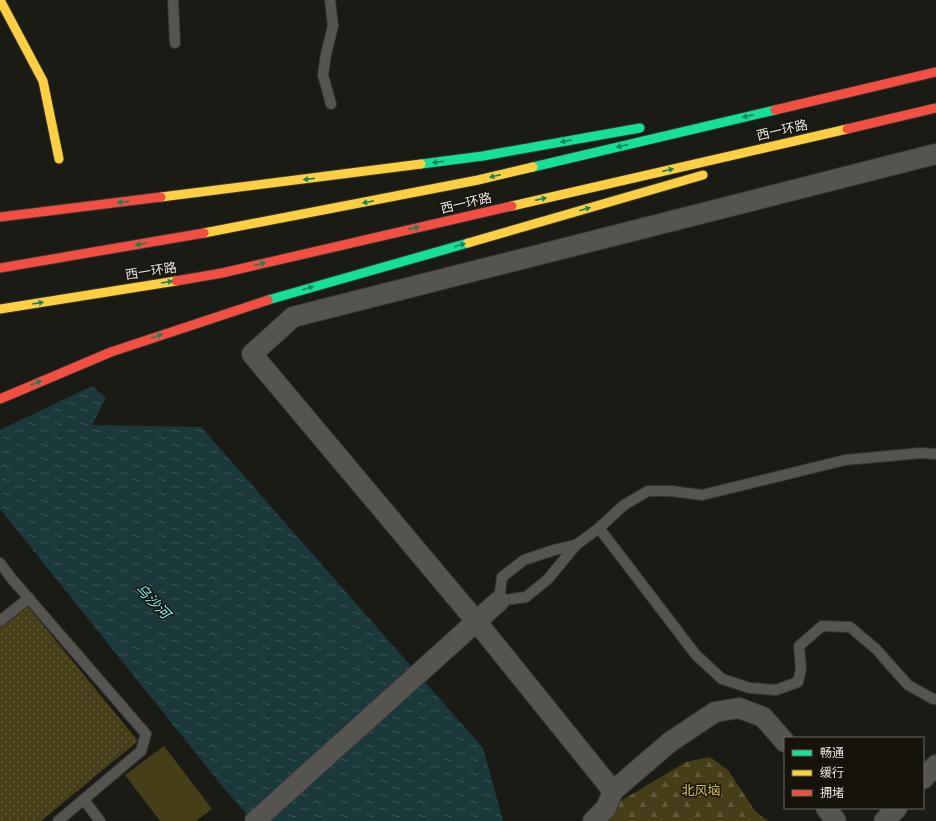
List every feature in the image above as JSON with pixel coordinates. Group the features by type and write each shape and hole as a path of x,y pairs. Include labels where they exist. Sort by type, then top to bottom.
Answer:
{"main road":[{"path":"0,0 43,81 59,159"},
{"name":"西一环路","path":"0,268 194,236 478,180 936,72"},
{"path":"727,112 908,79"},
{"name":"西一环路","path":"0,309 222,272 936,108"},
{"path":"760,158 905,115"},
{"path":"0,217 176,196 483,156 648,126"},
{"path":"0,399 111,352 244,307 715,172"}],"street":[{"path":"613,791 476,622 252,354 293,317 936,154"},
{"path":"256,821 432,660 499,601"},
{"path":"592,821 606,808 613,791 670,742 715,712 739,708 763,717 784,741"},
{"path":"924,778 936,765"},
{"path":"827,809 836,821"},
{"path":"884,821 896,809"}],"lane":[{"path":"173,0 175,43"},
{"path":"330,0 332,26 323,75 331,104"},
{"path":"576,545 554,550 524,560 502,576 499,601 526,597 548,579 576,545 599,528 624,506 648,491 671,491 702,495 845,460 921,453 936,454"},
{"path":"599,528 696,655 722,679 750,688 776,690 798,682 801,668 799,646 822,626 850,626 876,649 908,685 933,699 936,699"},
{"path":"0,563 146,734 142,751 58,821"},
{"path":"0,622 29,598"},
{"path":"84,800 100,821"}],"green space":[{"path":"25,603 138,741 41,821 0,821 0,624"},
{"path":"164,746 212,809 196,821 160,821 125,775"},
{"name":"北风垴","path":"710,757 728,770 755,811 768,821 607,821 619,802 686,762"}],"water":[{"name":"乌沙河","path":"0,230 27,330 106,398 92,425 201,427 483,748 503,821 253,821 227,792 0,509"}],"pier":[{"path":"0,228 2,229 29,329 94,385 0,430"}],"traffic: fast":[{"path":"533,167 775,110"},
{"path":"421,164 483,156 640,128"},
{"path":"268,300 468,243"}],"traffic: slow":[{"path":"0,0 43,81 59,159"},
{"path":"512,206 847,129"},
{"path":"161,197 421,164"},
{"path":"204,233 478,180 533,167"},
{"path":"468,243 703,175"},
{"path":"0,309 176,281"}],"traffic: jam":[{"path":"775,110 936,72"},
{"path":"847,129 936,108"},
{"path":"0,217 161,197"},
{"path":"176,281 222,273 512,206"},
{"path":"0,268 204,233"},
{"path":"0,399 111,352 268,300"}]}
